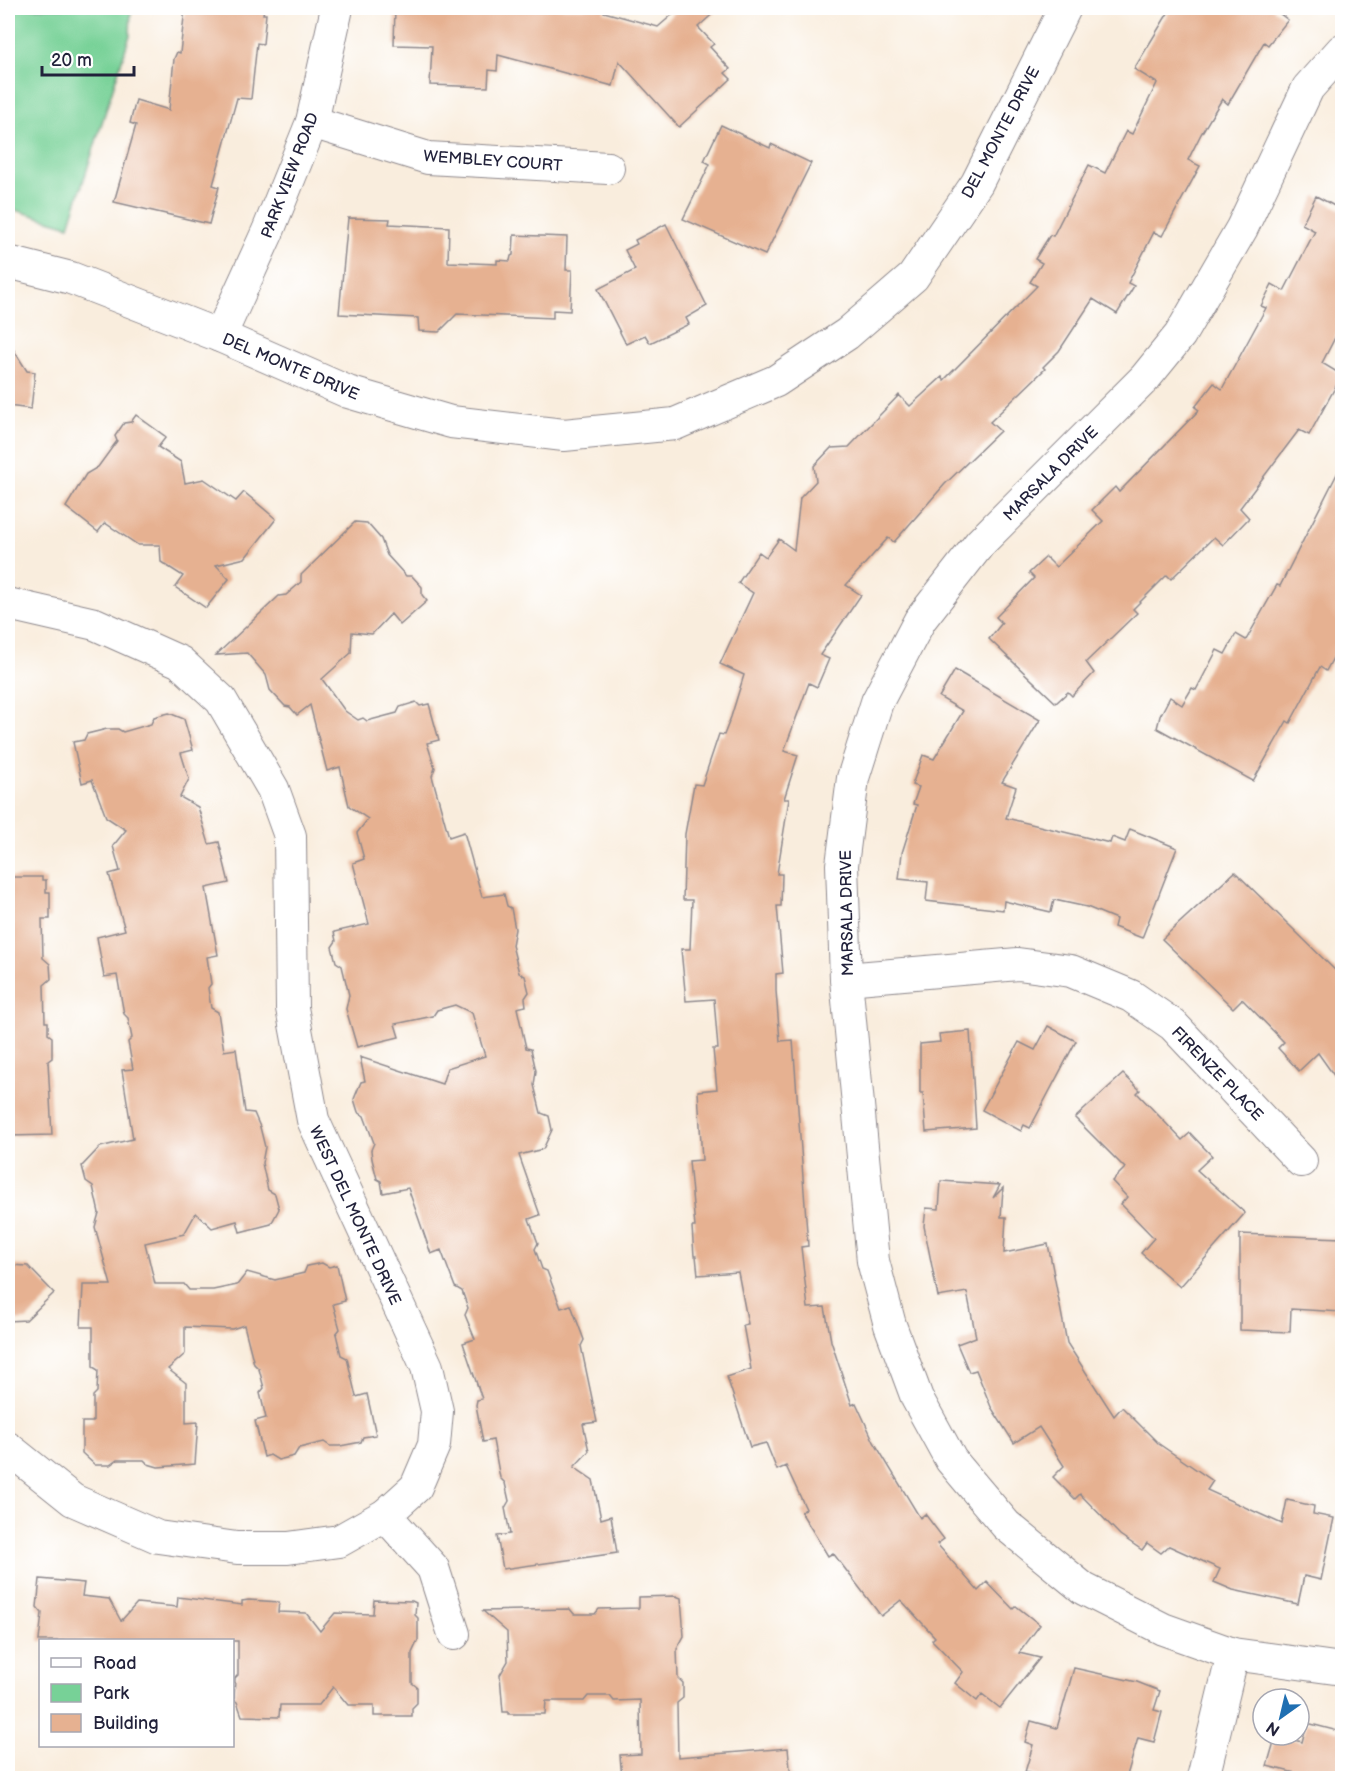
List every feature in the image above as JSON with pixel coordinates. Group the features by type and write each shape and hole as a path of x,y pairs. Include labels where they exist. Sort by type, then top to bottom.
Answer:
{"street":[{"name":"PARK VIEW ROAD","path":"220,336 268,231 312,122 337,8"},
{"name":"DEL MONTE DRIVE","path":"8,262 71,278 220,336 348,392 451,422 564,435 675,424 776,381 847,334 913,277 977,183 1065,8"},
{"name":"MARSALA DRIVE","path":"1342,50 1308,88 1242,228 1180,335 1145,378 980,543 920,620 877,702 853,778 842,866 846,979 873,1261 890,1324 916,1398 951,1460 1006,1525 1084,1589 1163,1629 1233,1654 1342,1669"},
{"name":"WEMBLEY COURT","path":"312,122 428,158 608,168"},
{"name":"WEST DEL MONTE DRIVE","path":"8,604 95,624 180,662 221,700 273,789 290,836 292,1008 313,1120 427,1367 436,1411 434,1445 416,1487 385,1515 339,1541 288,1548 237,1548 158,1537 74,1500 8,1448"},
{"name":"FIRENZE PLACE","path":"846,979 1018,964 1071,971 1131,996 1173,1025 1301,1161"},
{"path":"385,1515 433,1568 454,1635"},
{"path":"1203,1779 1233,1654"}],"green space":[{"path":"8,8 131,8 130,35 69,226 8,208"}],"building":[{"path":"185,8 264,8 263,14 266,14 263,44 257,43 251,99 237,98 213,185 219,187 209,224 114,202 136,125 130,123 136,100 169,110 174,59 177,52 180,53"},
{"path":"395,8 605,8 604,12 658,27 680,8 719,8 698,27 714,44 710,47 730,69 725,73 731,79 679,127 619,61 613,86 498,55 497,71 489,70 488,87 430,85 432,46 394,45"},
{"path":"1171,8 1272,8 1288,20 1268,45 1264,42 1228,104 1222,99 1201,134 1188,160 1200,166 1162,236 1154,232 1128,283 1134,286 1117,314 1093,299 1059,351 1043,367 1045,369 990,422 1000,431 945,484 894,542 888,538 846,585 861,595 820,655 829,659 817,687 809,683 784,751 798,755 784,799 789,799 777,874 782,874 781,906 777,906 783,973 776,974 776,991 780,1041 793,1040 808,1246 801,1247 808,1308 825,1307 831,1341 852,1405 856,1403 874,1442 920,1518 925,1514 944,1539 937,1544 978,1591 987,1582 1013,1609 1016,1606 1040,1625 1019,1653 1040,1658 1000,1708 982,1694 977,1701 955,1683 963,1672 932,1640 935,1637 901,1600 881,1616 833,1553 828,1556 801,1512 806,1509 786,1466 777,1470 766,1443 750,1447 727,1377 751,1369 743,1325 748,1324 738,1272 698,1275 696,1256 694,1256 692,1227 695,1227 689,1161 702,1160 698,1091 717,1089 713,1049 718,1049 714,999 686,1001 681,949 690,949 692,900 683,900 685,834 694,784 702,785 719,734 724,735 731,717 744,675 720,664 753,593 738,583 759,552 766,557 779,539 794,550 800,498 816,481 814,466 831,448 849,447 899,395 910,406 942,377 944,380 1037,286 1030,282 1042,263 1035,259 1050,235 1053,236 1089,165 1105,173 1126,131 1132,134 1157,83 1134,69"},
{"path":"721,125 770,148 771,144 811,163 765,255 683,219 710,164 704,161"},
{"path":"1316,196 1342,210 1342,324 1322,363 1342,375 1309,435 1299,430 1240,508 1249,518 1223,545 1214,537 1171,579 1167,575 1133,609 1137,613 1086,662 1094,673 1072,696 1068,692 1056,703 989,639 1002,623 996,617 1034,578 1029,573 1046,557 1056,567 1103,521 1092,510 1115,487 1119,492 1199,410 1195,407 1214,383 1222,389 1266,308 1261,306 1272,284 1284,291 1315,231 1302,224"},
{"path":"348,218 390,219 389,224 449,227 448,262 497,264 497,260 510,261 513,255 514,235 567,237 566,270 572,270 570,311 553,310 553,318 457,314 439,332 419,331 418,318 339,314"},
{"path":"666,224 707,306 686,318 689,324 650,343 645,335 626,344 598,289 635,270 625,250 637,244 635,240"},
{"path":"8,341 27,371 35,372 31,409 8,406"},
{"path":"136,415 166,437 158,447 181,462 185,483 204,479 236,501 244,492 276,519 245,558 216,565 229,579 206,608 175,587 183,576 161,562 160,545 138,545 105,523 98,532 66,507 86,474 98,467 117,441 115,436 124,423 131,422"},
{"path":"1342,464 1342,641 1326,671 1320,667 1290,723 1287,721 1253,781 1157,728 1160,716 1170,697 1182,705 1192,688 1196,690 1217,650 1225,654 1236,634 1246,640 1277,585 1280,586"},
{"path":"355,522 367,523 381,539 387,555 406,576 412,576 422,587 422,595 427,601 400,625 391,614 372,634 352,632 351,653 322,679 345,711 358,720 363,718 367,721 397,713 400,707 416,702 420,706 429,704 439,740 427,743 435,768 432,776 449,837 464,832 482,897 504,894 507,906 511,908 515,929 512,945 519,973 525,976 529,992 525,998 526,1006 517,1008 526,1048 531,1049 536,1071 534,1085 541,1113 549,1116 552,1130 543,1149 519,1155 540,1215 529,1219 538,1243 535,1249 542,1269 547,1271 561,1308 571,1305 584,1340 581,1346 597,1422 583,1424 589,1451 574,1467 593,1480 601,1519 611,1516 617,1553 503,1569 497,1536 510,1534 505,1508 509,1501 505,1483 500,1478 493,1440 483,1442 476,1405 477,1400 482,1399 463,1343 475,1339 465,1315 468,1308 462,1291 455,1287 441,1250 431,1254 408,1188 383,1193 372,1159 371,1150 374,1143 364,1116 358,1112 354,1099 361,1082 365,1081 360,1057 442,1084 447,1068 485,1056 472,1013 455,1005 437,1010 433,1016 395,1024 399,1037 357,1047 346,1009 349,995 342,966 336,962 332,947 336,941 334,932 369,924 353,863 364,859 357,833 368,819 349,806 340,767 327,771 310,705 297,715 290,707 285,706 270,690 266,675 247,653 216,655 279,596 286,595 301,582 301,575"},
{"path":"955,670 1040,720 1002,782 1016,787 1006,818 1110,843 1112,837 1125,842 1130,829 1177,848 1142,938 1114,927 1116,919 1087,907 1054,900 1051,912 1004,901 1003,910 926,901 928,882 899,879 902,853 917,805 913,804 919,787 912,785 923,755 934,759 963,711 939,697"},
{"path":"169,713 184,719 193,750 181,753 189,779 180,797 198,807 209,844 219,842 229,883 206,888 218,955 207,957 211,984 208,988 211,1008 218,1012 224,1051 236,1049 245,1112 254,1113 260,1127 265,1147 262,1163 268,1190 275,1194 279,1209 271,1224 240,1232 237,1221 212,1228 196,1213 184,1234 145,1243 155,1284 184,1284 189,1290 213,1290 237,1285 247,1272 275,1280 304,1273 307,1266 322,1263 329,1267 337,1265 345,1301 333,1304 340,1329 336,1334 341,1355 347,1358 356,1397 367,1394 376,1435 363,1437 361,1442 340,1446 330,1446 324,1442 299,1448 294,1456 278,1460 270,1455 264,1457 255,1421 266,1418 260,1393 264,1388 259,1369 254,1364 244,1325 232,1329 185,1327 185,1354 168,1369 186,1383 186,1423 198,1422 195,1464 158,1467 144,1460 117,1460 110,1465 95,1465 82,1453 82,1422 93,1422 93,1396 97,1392 98,1370 93,1367 93,1327 81,1327 83,1285 111,1285 95,1227 99,1213 93,1186 86,1181 82,1166 100,1147 133,1139 122,1070 133,1069 128,1042 132,1038 128,1018 124,1014 117,975 104,977 97,937 125,930 109,874 120,871 113,846 126,830 106,817 92,780 82,783 73,742 84,740 87,734 107,729 118,729 123,732 151,724 154,717"},
{"path":"1235,872 1342,977 1342,1087 1318,1053 1299,1071 1278,1048 1284,1042 1242,999 1233,1008 1162,939"},
{"path":"8,877 42,877 42,880 46,880 46,892 50,892 50,919 42,919 43,958 50,964 51,979 44,985 45,1022 48,1022 48,1034 52,1037 52,1058 48,1061 52,1135 8,1136"},
{"path":"1048,1026 1076,1041 1030,1128 1024,1125 1021,1131 982,1110 1019,1042 1035,1050"},
{"path":"970,1031 976,1128 926,1132 923,1093 920,1093 920,1044 940,1042 939,1034"},
{"path":"1123,1074 1140,1090 1137,1093 1182,1140 1190,1133 1212,1156 1197,1170 1245,1213 1180,1287 1141,1253 1154,1238 1121,1204 1127,1197 1112,1181 1125,1168 1075,1118"},
{"path":"941,1181 1000,1185 993,1198 1003,1188 1001,1217 1006,1217 1004,1253 1048,1244 1067,1343 1114,1416 1122,1407 1159,1444 1213,1481 1207,1490 1282,1524 1287,1500 1314,1506 1313,1514 1334,1518 1321,1580 1304,1576 1298,1604 1233,1590 1214,1582 1220,1569 1169,1546 1161,1553 1147,1543 1142,1550 1120,1535 1080,1494 1075,1499 1053,1477 1064,1466 1039,1427 1014,1443 991,1407 976,1370 969,1372 957,1344 976,1337 967,1292 938,1297 924,1226 926,1208 939,1209"},
{"path":"1240,1234 1342,1238 1342,1312 1291,1309 1290,1332 1240,1330"},
{"path":"8,1265 28,1266 54,1293 26,1320 8,1321"},
{"path":"40,1579 84,1583 82,1596 109,1599 121,1621 137,1603 177,1607 178,1597 242,1605 242,1601 249,1600 279,1602 278,1612 306,1613 320,1631 335,1613 373,1614 374,1600 412,1601 416,1603 415,1615 418,1618 418,1640 412,1653 412,1683 417,1687 417,1703 412,1708 412,1716 374,1716 374,1705 348,1705 333,1687 319,1705 280,1705 279,1717 242,1716 234,1700 235,1678 238,1675 238,1641 234,1639 39,1639 42,1613 37,1607"},
{"path":"676,1596 681,1598 684,1636 677,1649 678,1678 683,1683 683,1698 677,1703 678,1757 788,1748 791,1779 622,1779 620,1755 641,1754 640,1700 614,1701 610,1696 588,1696 584,1701 546,1701 545,1714 503,1712 500,1675 508,1661 507,1632 483,1611 570,1609 574,1614 595,1614 599,1609 639,1608 639,1597"},
{"path":"1074,1668 1137,1682 1160,1691 1154,1710 1162,1712 1154,1742 1138,1738 1126,1779 1046,1779 1025,1772 1033,1745 1025,1742 1031,1721 1057,1728"},
{"path":"1311,1724 1342,1732 1342,1779 1319,1779 1267,1766 1273,1747 1311,1747"}]}
